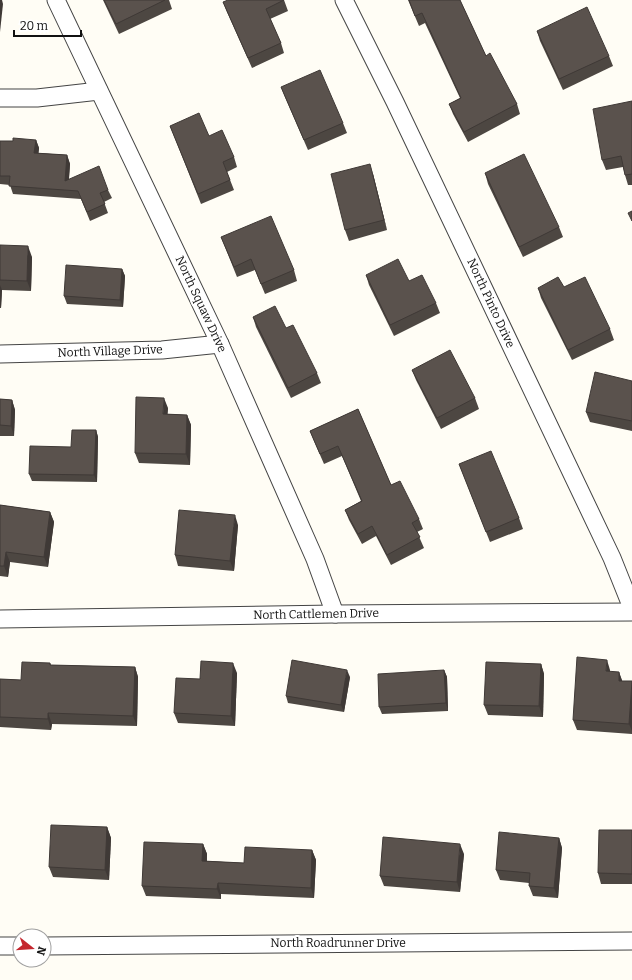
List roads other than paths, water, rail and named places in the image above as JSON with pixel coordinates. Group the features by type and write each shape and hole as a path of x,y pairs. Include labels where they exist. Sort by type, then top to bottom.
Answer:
{"street":[{"name":"North Squaw Drive","path":"56,0 220,344 315,559 335,614"},
{"name":"North Pinto Drive","path":"344,0 395,102 609,551 632,608"},
{"path":"0,98 37,98 99,91"},
{"name":"North Village Drive","path":"0,354 162,350 220,344"},
{"name":"North Cattlemen Drive","path":"0,619 335,614 632,612"},
{"name":"North Roadrunner Drive","path":"52,946 632,941"},
{"path":"0,946 12,946"}]}
